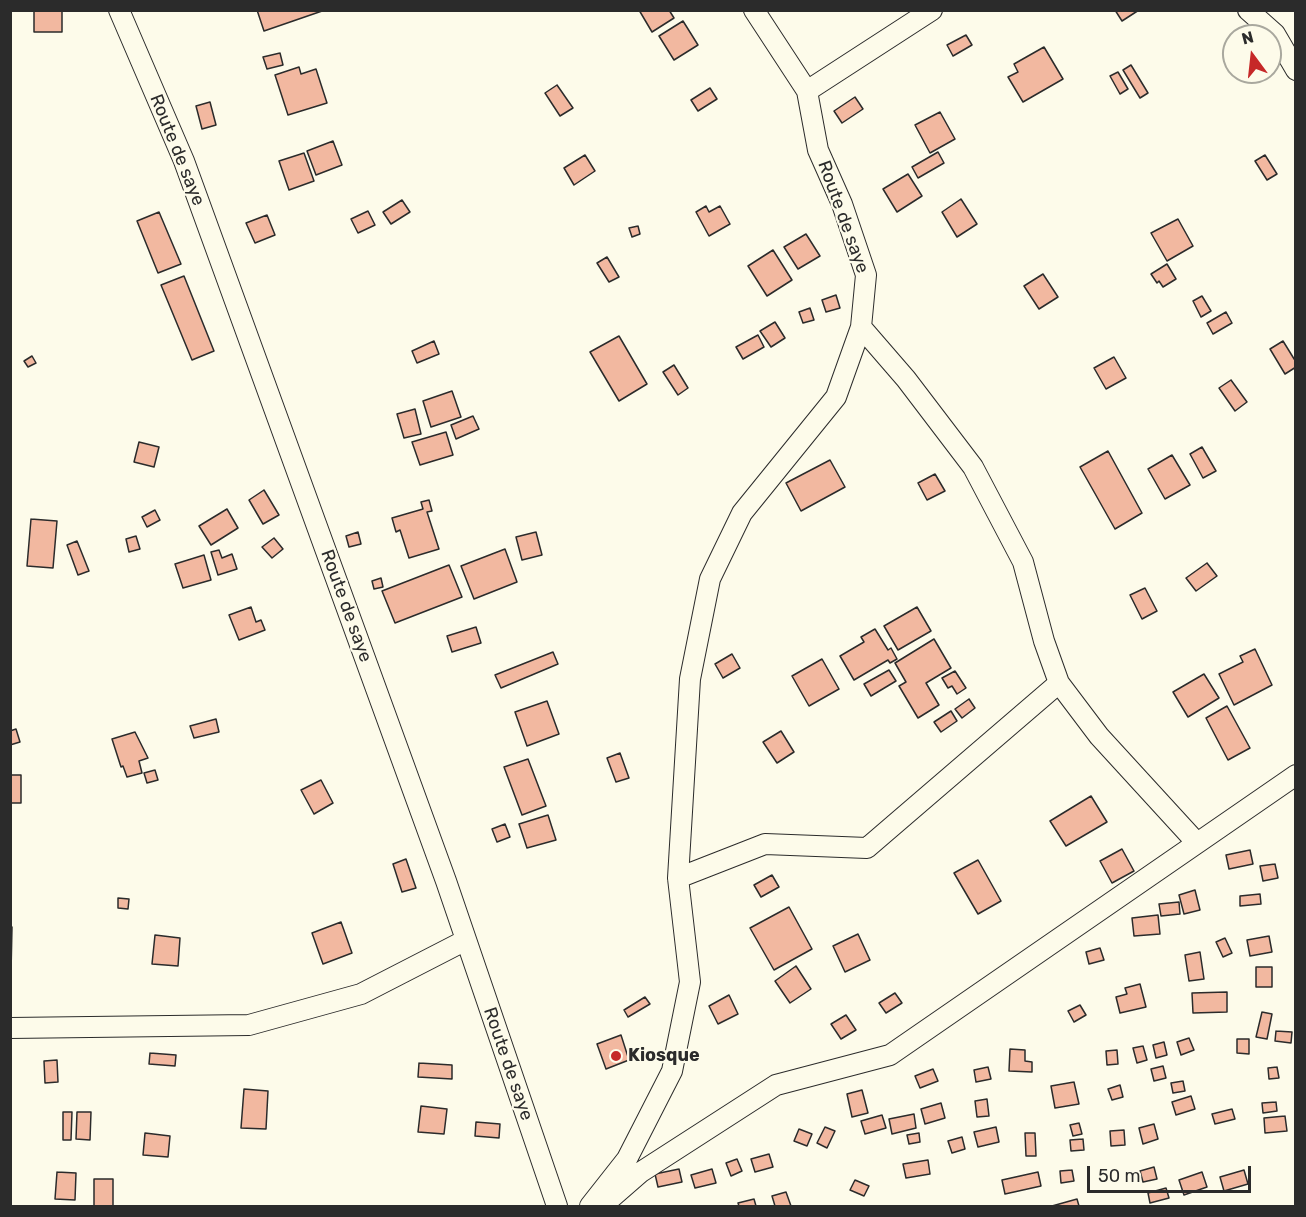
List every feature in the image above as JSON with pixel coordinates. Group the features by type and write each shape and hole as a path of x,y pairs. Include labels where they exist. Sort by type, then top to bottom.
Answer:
{"street":[{"name":"Route de saye","path":"119,10 184,161 442,870 557,1206"},
{"path":"754,10 807,92 932,10"},
{"path":"1248,10 1264,24"},
{"path":"1261,10 1269,24"},
{"path":"1282,46 1296,70"},
{"name":"Route de saye","path":"590,1206 627,1160 672,1071 690,982 678,878 690,679 710,579 742,513 836,397 861,327 866,275 842,204 819,150 807,92"},
{"path":"861,327 906,380 973,467 1023,562 1044,640 1059,683 1099,736 1197,843"},
{"path":"678,878 765,844 867,848 1059,683"},
{"path":"601,1206 641,1172 776,1085 890,1055 1296,775"},
{"path":"10,1028 249,1025 361,994 466,940"}],"building":[{"path":"34,10 62,10 62,32 34,32"},
{"path":"257,10 325,10 264,31"},
{"path":"639,10 669,10 674,18 652,32"},
{"path":"1115,10 1139,10 1122,21"},
{"path":"683,21 698,45 674,60 659,36"},
{"path":"966,35 972,45 953,56 947,45"},
{"path":"1044,47 1063,79 1023,102 1008,77 1018,72 1014,64"},
{"path":"280,53 283,65 267,69 263,57"},
{"path":"1131,65 1148,93 1140,98 1123,70"},
{"path":"299,67 301,74 316,69 327,103 288,115 275,75"},
{"path":"1118,72 1128,89 1120,94 1110,76"},
{"path":"557,85 573,108 560,116 545,93"},
{"path":"710,88 717,99 698,111 691,100"},
{"path":"855,97 863,109 842,123 834,111"},
{"path":"210,102 216,125 202,129 196,106"},
{"path":"940,112 955,139 930,153 915,125"},
{"path":"333,141 342,165 316,175 307,151"},
{"path":"938,152 944,163 918,178 912,167"},
{"path":"304,153 314,181 289,190 279,161"},
{"path":"585,155 595,171 574,185 564,168"},
{"path":"1265,155 1277,174 1267,180 1255,161"},
{"path":"908,174 922,196 897,212 883,189"},
{"path":"961,199 977,224 957,237 942,212"},
{"path":"402,200 410,212 391,224 383,212"},
{"path":"706,206 709,212 720,206 730,224 709,236 696,212"},
{"path":"368,211 375,225 358,233 351,219"},
{"path":"159,212 181,264 158,273 137,221"},
{"path":"267,215 275,235 255,243 246,223"},
{"path":"1178,219 1193,246 1167,261 1151,233"},
{"path":"638,226 640,234 632,237 629,228"},
{"path":"806,234 820,256 798,269 784,247"},
{"path":"773,250 792,280 767,296 748,266"},
{"path":"607,257 619,277 609,282 597,263"},
{"path":"1167,264 1176,279 1163,287 1151,274"},
{"path":"1043,274 1058,297 1039,309 1024,286"},
{"path":"184,276 214,351 192,360 161,285"},
{"path":"836,295 840,308 826,312 822,300"},
{"path":"1202,296 1211,311 1201,317 1193,301"},
{"path":"810,308 814,320 803,323 799,312"},
{"path":"1226,312 1232,323 1213,334 1207,323"},
{"path":"775,322 785,338 771,347 760,331"},
{"path":"758,335 764,347 743,359 736,347"},
{"path":"619,336 647,384 619,401 590,352"},
{"path":"434,341 439,354 417,363 412,351"},
{"path":"1283,341 1296,362 1296,367 1285,374 1270,349"},
{"path":"32,356 36,363 28,367 24,361"},
{"path":"1114,357 1126,378 1106,389 1094,368"},
{"path":"674,365 688,388 678,395 663,372"},
{"path":"1231,380 1247,402 1235,411 1219,388"},
{"path":"452,391 461,417 431,427 423,401"},
{"path":"415,409 421,434 404,438 397,414"},
{"path":"473,416 479,429 456,439 451,425"},
{"path":"446,432 453,455 420,465 412,442"},
{"path":"139,442 159,447 154,467 134,462"},
{"path":"1202,447 1216,471 1203,478 1190,454"},
{"path":"1108,451 1142,513 1115,529 1080,467"},
{"path":"1172,455 1190,485 1165,499 1148,469"},
{"path":"830,460 845,487 801,511 786,483"},
{"path":"935,474 945,491 927,500 918,483"},
{"path":"264,490 279,515 263,524 249,500"},
{"path":"429,500 432,511 427,512 439,549 409,558 400,530 396,532 392,518 423,509 421,502"},
{"path":"227,509 238,528 211,545 199,526"},
{"path":"155,510 160,520 147,527 142,517"},
{"path":"31,519 57,521 53,568 27,566"},
{"path":"358,532 361,544 349,547 346,536"},
{"path":"536,532 542,555 522,560 516,537"},
{"path":"136,536 140,549 129,552 126,539"},
{"path":"274,538 283,549 272,558 262,547"},
{"path":"77,541 89,571 78,575 67,545"},
{"path":"505,549 517,582 474,599 461,566"},
{"path":"219,550 222,558 232,554 237,569 218,575 211,552"},
{"path":"204,555 211,580 183,588 175,564"},
{"path":"1207,563 1217,576 1196,591 1186,578"},
{"path":"449,565 462,597 395,623 382,591"},
{"path":"381,578 383,587 374,589 372,581"},
{"path":"1145,588 1157,611 1142,619 1130,595"},
{"path":"251,607 256,622 261,620 265,630 239,640 229,615"},
{"path":"917,607 931,631 898,650 884,626"},
{"path":"476,627 481,643 452,652 447,636"},
{"path":"875,629 888,650 891,648 897,659 890,663 888,660 854,680 840,656 864,642 861,637"},
{"path":"934,639 951,668 926,683 939,705 918,718 899,686 906,682 895,663"},
{"path":"1255,649 1272,685 1234,705 1219,674 1243,662 1240,656"},
{"path":"553,652 558,664 501,688 495,675"},
{"path":"732,654 740,668 723,678 715,664"},
{"path":"822,659 839,689 809,706 792,676"},
{"path":"889,670 896,681 871,696 864,684"},
{"path":"955,671 966,688 957,694 952,686 948,688 942,678"},
{"path":"1204,674 1219,698 1188,717 1173,692"},
{"path":"969,699 975,708 962,718 955,709"},
{"path":"547,701 559,734 527,746 515,712"},
{"path":"1227,706 1250,748 1228,760 1206,718"},
{"path":"951,711 957,721 941,732 934,722"},
{"path":"216,719 219,732 194,738 190,726"},
{"path":"16,729 20,742 10,745 10,731"},
{"path":"781,731 794,752 777,763 763,742"},
{"path":"135,732 148,758 139,761 142,773 127,777 123,766 121,767 112,739"},
{"path":"620,753 629,778 616,782 607,758"},
{"path":"528,759 546,806 522,815 504,767"},
{"path":"155,770 158,780 147,783 144,773"},
{"path":"10,775 21,775 21,803 10,803"},
{"path":"321,780 333,803 314,814 301,790"},
{"path":"1091,796 1107,822 1066,846 1050,821"},
{"path":"548,815 556,840 527,848 519,824"},
{"path":"505,824 510,837 497,842 492,829"},
{"path":"1122,849 1134,871 1112,883 1100,861"},
{"path":"1250,850 1253,864 1229,869 1226,855"},
{"path":"406,859 416,888 402,892 393,864"},
{"path":"978,860 1001,901 978,914 954,873"},
{"path":"1275,864 1278,878 1263,881 1260,866"},
{"path":"772,875 779,887 761,897 754,885"},
{"path":"1195,890 1200,910 1184,914 1179,895"},
{"path":"1260,894 1261,904 1240,906 1240,896"},
{"path":"118,898 129,899 128,909 118,908"},
{"path":"1179,902 1180,914 1161,916 1159,904"},
{"path":"789,907 812,949 774,970 750,928"},
{"path":"1158,915 1160,934 1134,936 1132,918"},
{"path":"341,922 352,953 323,964 312,933"},
{"path":"10,927 12,927 11,973 10,973"},
{"path":"858,934 870,960 845,972 833,946"},
{"path":"155,935 180,938 178,966 152,964"},
{"path":"1269,936 1272,952 1250,956 1247,940"},
{"path":"1225,938 1232,953 1223,957 1216,942"},
{"path":"1100,948 1104,960 1089,964 1086,952"},
{"path":"1200,952 1204,979 1189,981 1185,955"},
{"path":"796,966 811,989 790,1003 775,981"},
{"path":"1256,967 1272,967 1272,987 1256,987"},
{"path":"1140,984 1146,1007 1120,1013 1116,997 1127,994 1125,988"},
{"path":"1227,992 1227,1012 1193,1013 1192,993"},
{"path":"895,993 902,1003 886,1013 879,1003"},
{"path":"729,995 738,1014 718,1024 709,1006"},
{"path":"645,997 650,1004 628,1017 624,1010"},
{"path":"1080,1005 1086,1015 1074,1022 1068,1011"},
{"path":"1262,1012 1272,1014 1267,1039 1256,1037"},
{"path":"846,1015 856,1030 841,1039 831,1024"},
{"path":"1276,1031 1292,1032 1291,1043 1275,1041"},
{"path":"621,1035 629,1060 606,1069 597,1044"},
{"path":"1189,1038 1194,1050 1181,1055 1177,1042"},
{"path":"1237,1039 1249,1039 1249,1054 1237,1053"},
{"path":"1164,1042 1167,1055 1156,1058 1153,1045"},
{"path":"1143,1046 1147,1060 1137,1063 1133,1048"},
{"path":"1010,1049 1025,1050 1025,1061 1032,1062 1032,1072 1009,1071"},
{"path":"1117,1050 1118,1064 1107,1065 1106,1051"},
{"path":"150,1053 176,1055 175,1066 149,1064"},
{"path":"57,1060 58,1082 45,1083 44,1061"},
{"path":"419,1063 452,1065 452,1079 418,1077"},
{"path":"1163,1066 1166,1078 1154,1081 1151,1069"},
{"path":"988,1067 991,1079 976,1082 974,1070"},
{"path":"1277,1067 1279,1078 1269,1079 1268,1068"},
{"path":"933,1069 938,1081 920,1088 915,1076"},
{"path":"1183,1081 1185,1091 1173,1093 1171,1083"},
{"path":"1074,1082 1079,1104 1055,1108 1051,1086"},
{"path":"1120,1085 1123,1097 1112,1100 1108,1089"},
{"path":"244,1089 268,1091 266,1129 241,1128"},
{"path":"862,1090 868,1113 852,1117 847,1094"},
{"path":"1191,1096 1195,1109 1176,1115 1172,1102"},
{"path":"987,1099 989,1116 977,1117 975,1101"},
{"path":"1276,1102 1277,1111 1263,1113 1262,1103"},
{"path":"941,1103 945,1118 925,1124 921,1109"},
{"path":"421,1106 447,1109 444,1134 418,1132"},
{"path":"1232,1109 1235,1119 1215,1124 1212,1114"},
{"path":"63,1112 72,1112 71,1140 63,1140"},
{"path":"77,1112 91,1112 90,1140 76,1139"},
{"path":"914,1114 916,1128 892,1134 889,1119"},
{"path":"882,1115 886,1128 865,1134 861,1121"},
{"path":"1285,1116 1287,1131 1265,1133 1264,1118"},
{"path":"476,1122 500,1124 499,1138 475,1136"},
{"path":"1079,1123 1082,1134 1073,1136 1070,1125"},
{"path":"1154,1124 1158,1139 1143,1144 1139,1128"},
{"path":"825,1127 835,1131 827,1148 817,1143"},
{"path":"996,1127 999,1142 978,1147 974,1132"},
{"path":"799,1129 812,1134 807,1146 794,1141"},
{"path":"1124,1130 1125,1145 1111,1146 1110,1131"},
{"path":"145,1133 170,1136 168,1157 143,1155"},
{"path":"919,1133 920,1142 909,1144 907,1135"},
{"path":"1025,1133 1035,1133 1036,1156 1026,1156"},
{"path":"962,1137 965,1149 952,1153 948,1141"},
{"path":"1083,1139 1084,1150 1071,1151 1070,1140"},
{"path":"769,1154 773,1167 755,1172 751,1159"},
{"path":"737,1159 742,1171 731,1176 726,1163"},
{"path":"928,1160 930,1174 906,1178 903,1164"},
{"path":"1154,1167 1157,1179 1143,1182 1140,1171"},
{"path":"679,1169 682,1182 658,1187 655,1174"},
{"path":"712,1169 716,1183 695,1188 691,1175"},
{"path":"1072,1170 1074,1181 1061,1183 1060,1171"},
{"path":"1244,1170 1248,1184 1224,1191 1220,1177"},
{"path":"57,1172 76,1173 75,1200 55,1199"},
{"path":"1038,1172 1041,1186 1005,1194 1002,1180"},
{"path":"1202,1172 1207,1187 1184,1195 1179,1180"},
{"path":"94,1179 113,1179 113,1206 94,1206"},
{"path":"855,1180 869,1186 864,1196 850,1190"},
{"path":"1166,1188 1169,1198 1150,1203 1148,1193"},
{"path":"786,1192 791,1206 775,1206 772,1196"},
{"path":"754,1199 756,1206 739,1206 738,1203"},
{"path":"1077,1199 1079,1206 1052,1206"}],"place":[{"name":"Kiosque","path":"616,1056"}]}
